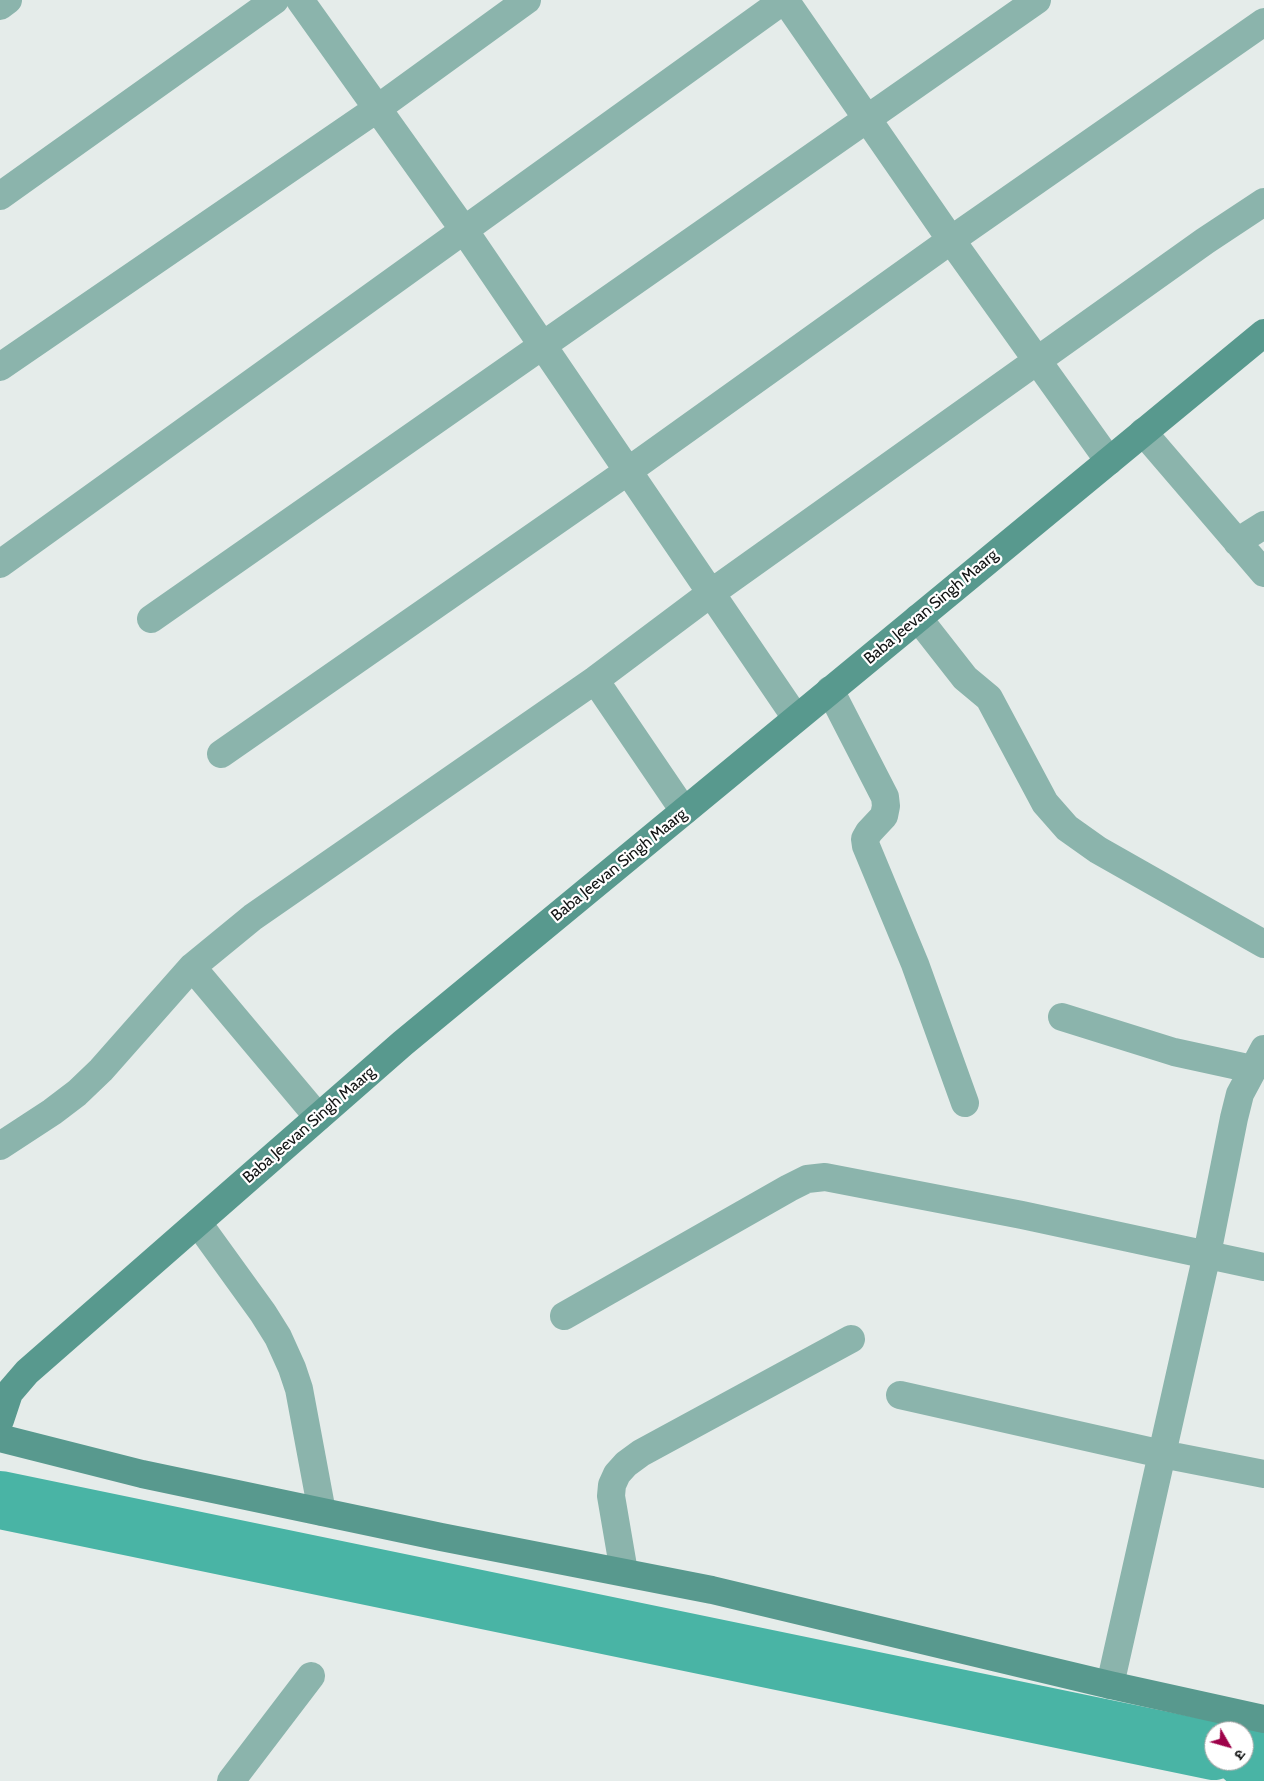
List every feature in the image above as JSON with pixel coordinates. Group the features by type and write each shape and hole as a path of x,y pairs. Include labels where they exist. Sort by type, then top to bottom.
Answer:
{"street":[{"path":"0,6 8,0"},
{"path":"0,196 275,0"},
{"path":"300,0 464,230 796,718"},
{"path":"0,367 378,108 527,0"},
{"path":"0,564 784,0 1108,461"},
{"path":"151,619 1037,0"},
{"path":"221,754 628,471 951,240 1264,22"},
{"path":"0,1146 77,1093 101,1070 192,967 253,917 595,680 711,593 1205,241 1264,202"},
{"name":"Baba Jeevan Singh Maarg","path":"0,1420 9,1394 27,1372 403,1043 1264,332"},
{"path":"1143,432 1264,573"},
{"path":"1237,542 1264,525"},
{"path":"918,618 965,678 988,698 1045,803 1067,828 1098,850 1264,944"},
{"path":"595,680 684,811"},
{"path":"830,690 884,797 886,806 884,816 869,832 865,839 866,846 915,964 965,1103"},
{"path":"192,967 318,1117"},
{"path":"1062,1017 1174,1052 1258,1059 1240,1094 1234,1118 1207,1254 1110,1685"},
{"path":"564,1316 807,1179 841,1179 1264,1267"},
{"path":"198,1222 263,1313 278,1337 292,1368 299,1389 322,1512"},
{"path":"624,1572 611,1496 612,1485 617,1474 626,1464 641,1453 851,1339"},
{"path":"900,1395 1162,1454 1264,1474"},
{"path":"0,1438 102,1465 322,1512 712,1590 1110,1685 1264,1719"},
{"path":"231,1781 312,1676"}],"waterway":[{"path":"0,1500 1204,1749"},
{"path":"1254,1760 1264,1762"}]}
